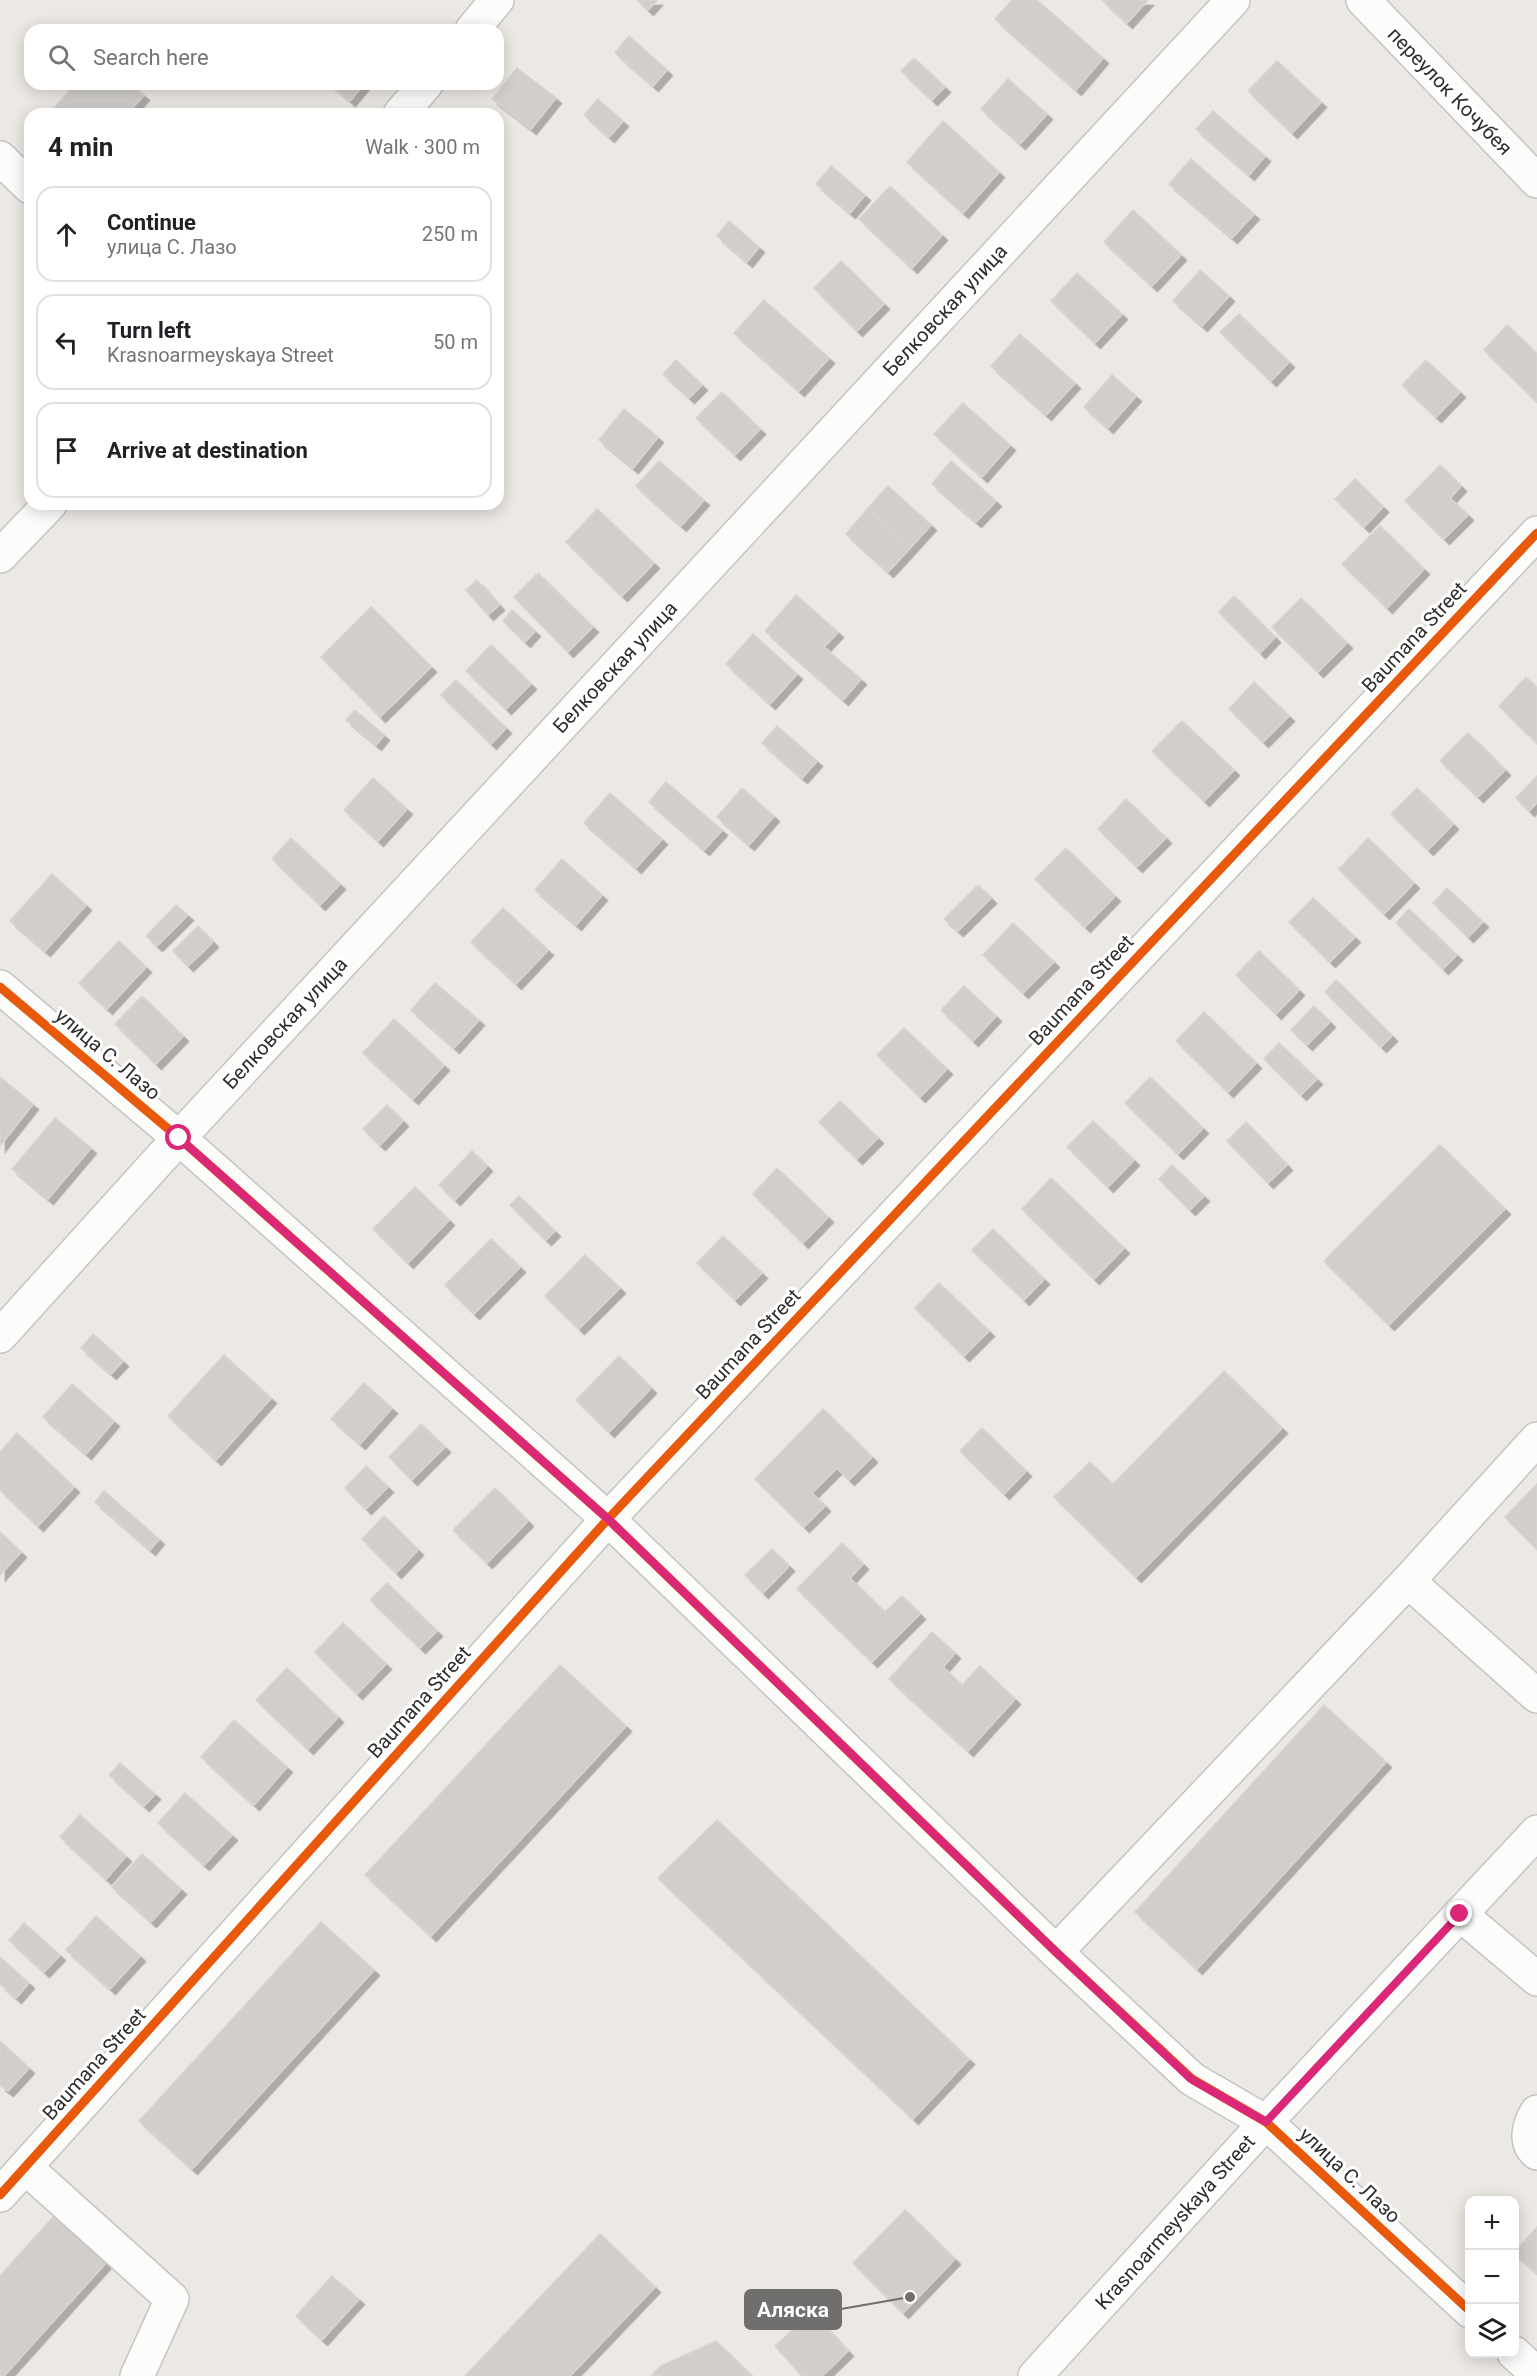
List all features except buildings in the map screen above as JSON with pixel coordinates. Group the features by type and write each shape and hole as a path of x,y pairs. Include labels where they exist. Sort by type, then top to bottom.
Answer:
{"street":[{"path":"477,24 497,0"},
{"name":"Белковская улица","path":"0,1336 179,1138 1233,0"},
{"name":"переулок Кочубея","path":"1364,0 1537,181"},
{"path":"405,108 421,90"},
{"path":"0,158 24,181"},
{"path":"0,556 44,510"},
{"name":"Baumana Street","path":"0,2195 608,1519 1537,532"},
{"name":"улица С. Лазо","path":"0,987 179,1138 608,1519 1056,1952 1191,2079 1266,2122 1465,2306"},
{"path":"1056,1952 1408,1581 1537,1439"},
{"path":"1408,1581 1537,1696"},
{"name":"Krasnoarmeyskaya Street","path":"1035,2376 1266,2122 1537,1832"},
{"path":"1460,1914 1537,1979"},
{"path":"1537,2112 1527,2135 1532,2148 1537,2153"},
{"path":"25,2167 172,2299 137,2376"},
{"path":"1519,2357 1537,2374"}],"cycle path":[{"path":"0,2195 608,1519 1537,533"},
{"path":"0,987 179,1138 608,1519 1056,1952 1192,2079 1266,2122 1465,2306"}],"place":[{"name":"Аляска","path":"910,2297"}],"route":[{"path":"179,1138 608,1519 1056,1952 1191,2079 1266,2122 1460,1914"}]}
